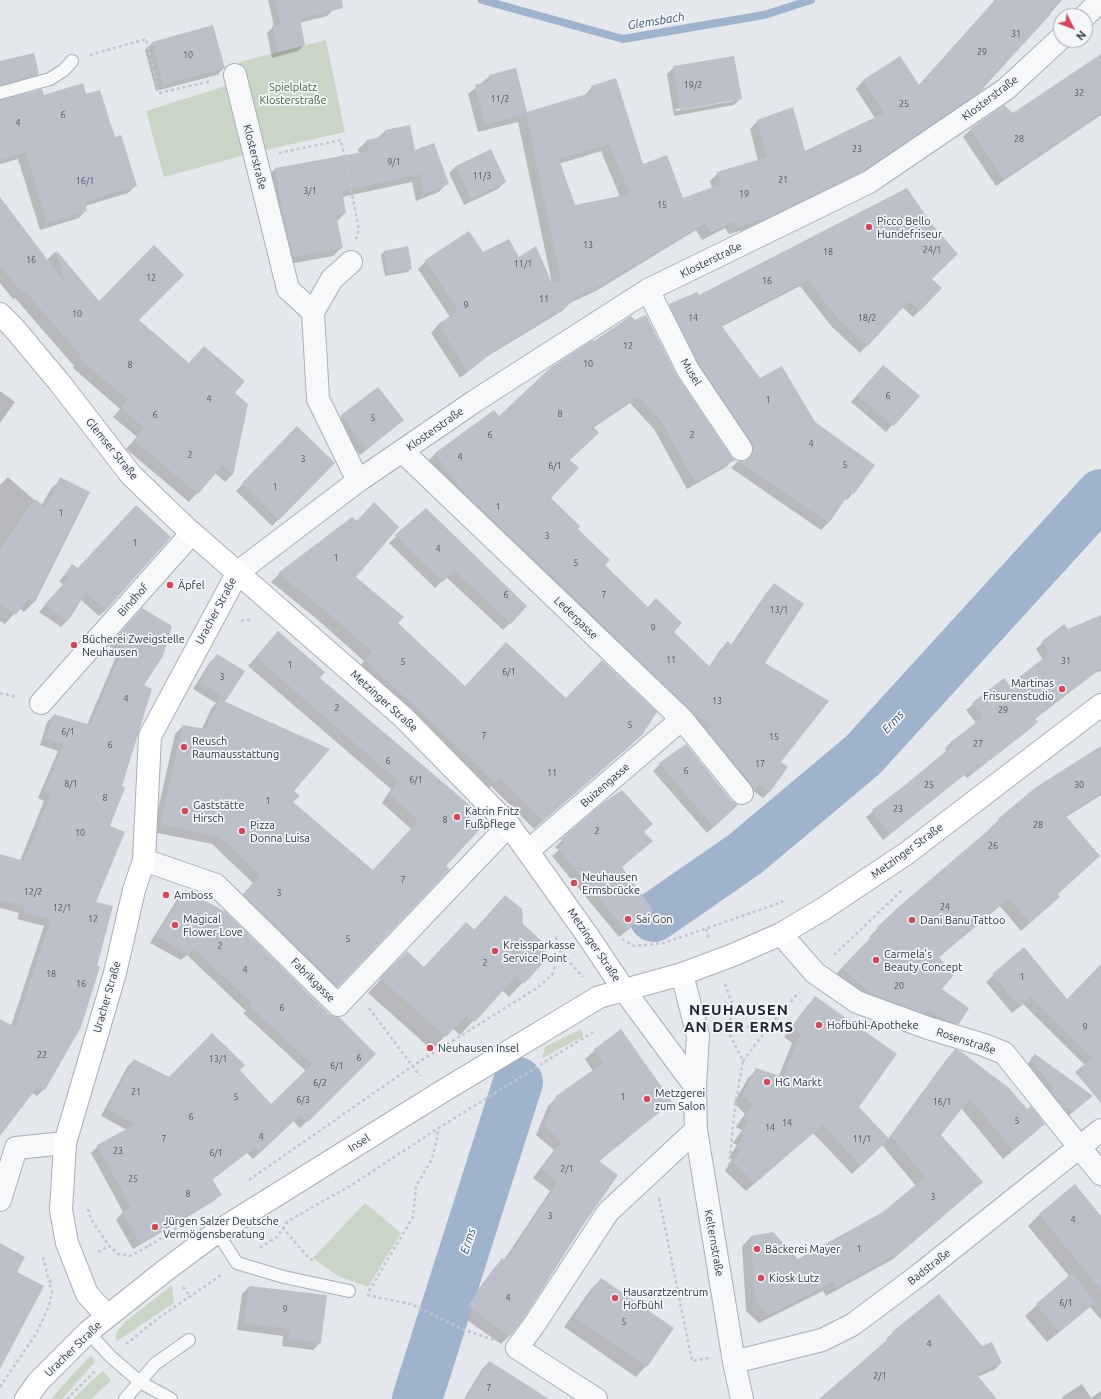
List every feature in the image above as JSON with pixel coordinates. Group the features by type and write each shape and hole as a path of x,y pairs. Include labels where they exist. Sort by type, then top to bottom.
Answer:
{"street":[{"name":"Klosterstraße","path":"238,572 358,481 475,400 648,290 869,182 1006,89 1053,45"},
{"name":"Klosterstraße","path":"235,75 288,289 312,312"},
{"path":"351,262 332,279 312,312 318,399 358,481"},
{"name":"Musel","path":"648,290 688,370 741,449"},
{"name":"Glemser Straße","path":"0,314 13,327 59,382 131,475 192,533 238,572"},
{"name":"Ledergasse","path":"402,451 682,719 742,793"},
{"name":"Bindhof","path":"41,703 192,533"},
{"name":"Metzinger Straße","path":"238,572 403,716 509,825 590,939 624,990 682,974 733,955 781,934 823,909 907,853 1099,708"},
{"name":"Uracher Straße","path":"26,1399 38,1382 88,1332 107,1316 87,1294 67,1243 61,1210 65,1143 115,973 134,890 144,860 150,736 238,572"},
{"name":"Buizengasse","path":"528,851 682,719"},
{"name":"Fabrikgasse","path":"144,860 216,884 338,1005 509,825"},
{"name":"Rosenstraße","path":"781,934 815,974 857,1002 928,1028 984,1045 1004,1053 1101,1174"},
{"name":"Kelternstraße","path":"682,974 698,1036 695,1086 696,1130 742,1399"},
{"path":"624,990 695,1086"},
{"name":"Insel","path":"107,1316 217,1232 443,1091 579,1009 600,997 624,990"},
{"path":"596,1399 517,1348 534,1325 608,1212 696,1130"},
{"name":"Badstraße","path":"734,1358 822,1340 852,1325 919,1275 1101,1130"},
{"path":"0,1200 4,1174 16,1148 65,1143"}],"lane":[{"path":"0,93 50,79 64,70 72,60"},
{"path":"217,1232 237,1263 284,1277 349,1291"},
{"path":"88,1332 110,1357 140,1382 171,1399"},
{"path":"125,1399 155,1364 189,1340"}],"path":[{"path":"72,60 146,39 159,93 235,75"},
{"path":"255,158 340,140 359,229 351,262"},
{"path":"279,947 326,894"},
{"path":"414,1065 537,988 552,975 560,951 590,939 612,934 634,946 664,943 706,929 734,1009 727,1029 743,1061"},
{"path":"354,989 414,1065 423,1079"},
{"path":"728,1168 735,1107 743,1061 771,1024"},
{"path":"67,1399 110,1357 160,1317 277,1237 288,1221 350,1186 437,1129 595,1031"},
{"path":"367,1295 414,1217 416,1186 432,1159 438,1135 437,1129"},
{"path":"654,1170 692,1361 734,1358"},
{"path":"0,1387 36,1334 49,1306 52,1292 49,1282 109,1246"},
{"path":"349,1291 411,1304 462,1329 517,1348"}],"green space":[{"name":"Spielplatz Klosterstraße","path":"326,40 345,132 248,154 164,177 146,111 229,85 254,116 239,62"},
{"path":"581,1029 583,1035 582,1037 542,1058 545,1047"},
{"path":"365,1203 401,1233 368,1287 338,1276 313,1258"},
{"path":"172,1285 174,1303 117,1341 115,1337 118,1330 125,1322"},
{"path":"91,1355 95,1362 62,1399 51,1399 74,1373"},
{"path":"103,1371 111,1381 91,1399 73,1399 90,1382"}],"building":[{"path":"275,0 342,0 343,8 300,19 305,45 278,52 272,26 281,24"},
{"path":"995,0 1060,0 1049,12 1051,14 984,87 985,88 863,171 766,218 737,227 734,221 711,232 705,223 605,283 570,300 571,303 497,349 468,371 438,324 458,311 425,260 469,231 483,252 509,239 519,257 536,246 552,283 561,280 526,114 485,125 475,85 491,81 489,75 516,68 527,112 593,92 591,86 616,78 643,164 667,155 683,198 721,184 717,172 767,157 757,120 793,107 805,151 884,113 863,80 900,56 919,85","holes":["609,144 630,194 575,205 559,159"]},
{"path":"213,25 225,68 163,85 152,42"},
{"path":"34,53 39,74 0,85 0,61"},
{"path":"1101,54 1101,113 1004,179 970,129 1004,105 1013,113"},
{"path":"734,56 742,99 680,110 673,66"},
{"path":"83,83 86,94 100,90 115,137 121,135 137,186 85,202 87,211 47,223 26,152 0,160 0,100 42,89 44,95"},
{"path":"410,125 415,150 434,143 449,184 424,194 420,174 342,191 346,213 336,215 343,248 293,257 284,222 275,168 369,151 366,140 386,136 385,130"},
{"path":"491,149 506,182 471,199 456,166"},
{"path":"907,188 930,222 958,254 932,279 942,288 920,311 909,301 868,346 839,320 808,280 721,325 760,378 782,366 815,422 875,465 854,494 851,491 829,523 737,461 748,460 752,455 752,442 699,364 669,304 697,292 699,295"},
{"path":"0,197 65,283 56,250 99,301 154,245 184,275 139,320 189,363 204,346 245,381 235,393 248,404 233,475 223,465 198,494 134,440 144,428 121,408 128,400 80,359 82,357 24,290 22,292 0,266"},
{"path":"408,246 412,269 388,273 384,251"},
{"path":"646,315 678,377 735,460 695,482 661,421 638,396 593,426 599,433 570,460 579,468 551,498 580,526 578,529 610,560 605,565 648,607 656,598 682,623 674,632 710,667 727,641 733,645 774,583 804,604 765,663 829,701 781,762 788,767 770,792 760,784 754,790 752,785 707,730 712,726 694,714 603,624 461,490 435,453 494,410 499,416 550,368 565,358 593,340 594,341 631,316 635,320"},
{"path":"883,365 920,396 894,426 857,395"},
{"path":"378,387 404,420 367,449 341,415"},
{"path":"297,426 335,463 279,520 242,483"},
{"path":"60,477 90,492 35,602 28,598 16,615 0,604 0,549 35,499 45,507"},
{"path":"374,502 399,527 356,577 404,617 398,623 465,686 506,642 566,698 602,660 657,712 642,735 543,821 500,778 496,783 365,660 372,652 326,611 278,573 352,517 357,521"},
{"path":"136,505 171,537 106,610 86,593 68,621 44,605 69,578 65,574 72,564 78,568"},
{"path":"426,508 527,606 511,624 454,570 443,582 395,535"},
{"path":"142,608 172,626 163,656 144,685 152,689 122,786 125,788 110,826 125,832 96,902 113,906 97,966 100,967 81,1027 45,1090 38,1086 0,1136 0,1019 15,1027 51,919 24,912 25,906 0,900 0,854 24,861 51,794 44,791 64,744 46,738 54,714 90,725 124,645 115,639"},
{"path":"1101,615 1101,668 1035,718 1038,722 974,772 972,769 890,834 872,810 904,786 953,745 951,742 983,717 972,703 1004,678 1009,685 1050,653 1041,642 1064,624 1068,629"},
{"path":"278,631 325,672 320,678 472,807 465,813 481,828 446,866 450,869 338,987 243,894 260,875 220,837 160,824 183,725 206,729 219,699 330,749 294,791 300,796 293,802 373,870 418,821 390,794 398,781 256,657"},
{"path":"217,654 245,671 227,699 199,682"},
{"path":"686,744 732,801 738,805 714,827 659,763"},
{"path":"1101,746 1101,793 1065,815 1100,856 1058,894 1060,897 1030,923 1009,898 939,957 954,975 942,989 969,1008 959,1024 946,1020 929,1009 926,1014 869,993 842,967 879,929 877,927 999,821 998,819 1036,787"},
{"path":"622,790 653,824 644,832 653,841 622,867 653,910 626,931 559,849 565,843 561,839 603,803"},
{"path":"185,890 226,912 329,1014 339,1017 376,1054 308,1122 300,1115 260,1153 255,1147 212,1179 222,1195 140,1243 122,1212 131,1207 97,1145 136,1124 107,1109 134,1059 169,1077 212,1033 245,1065 240,1070 271,1104 312,1064 249,1006 252,1003 194,949 189,954 156,936"},
{"path":"505,895 522,909 523,924 545,944 546,960 524,984 516,976 475,1022 466,1015 446,1037 380,978 407,951 424,967 466,922 475,930"},
{"path":"1024,947 1067,999 1101,964 1101,1103 1075,1072 1092,1058 1031,997 1020,1007 992,974"},
{"path":"815,996 897,1054 859,1107 889,1139 861,1166 823,1125 755,1183 733,1162 740,1150 737,1148 744,1136 741,1134 749,1121 744,1118 753,1105 742,1094 756,1068 783,1077 800,1034 792,1028"},
{"path":"621,1029 672,1102 599,1161 618,1175 581,1228 524,1318 510,1336 468,1306 502,1258 506,1261 558,1182 541,1169 562,1141 544,1126 556,1096 603,1063 593,1050"},
{"path":"955,1049 960,1051 1009,1088 1027,1109 1031,1106 1045,1124 1013,1150 970,1098 941,1135 983,1182 904,1250 836,1287 833,1282 769,1315 755,1301 751,1236 773,1232 798,1259 883,1212 925,1177 891,1136"},
{"path":"1035,1054 1093,1096 1073,1112 1068,1106 1065,1109 1050,1091 1054,1088 1030,1059"},
{"path":"1075,1184 1101,1216 1101,1290 1039,1214"},
{"path":"0,1243 25,1257 17,1272 44,1286 0,1369"},
{"path":"1072,1273 1095,1302 1059,1331 1036,1304"},
{"path":"601,1278 674,1328 647,1367 574,1317"},
{"path":"249,1286 327,1295 321,1343 288,1339 290,1329 244,1323"},
{"path":"939,1294 982,1346 992,1342 1002,1363 976,1374 997,1399 819,1399 894,1334 892,1332"},
{"path":"489,1361 513,1376 549,1399 466,1399"}],"waterway":[{"name":"Glemsbach","path":"482,0 623,39 764,15 811,0"},
{"name":"Erms","path":"654,917 745,854 863,755 1101,494"},
{"name":"Erms","path":"417,1399 518,1082"}],"place":[{"name":"Picco Bello Hundefriseur","path":"869,227"},
{"name":"Äpfel","path":"170,585"},
{"name":"Bücherei Zweigstelle Neuhausen","path":"74,645"},
{"name":"Martinas Frisurenstudio","path":"1062,689"},
{"name":"Reusch Raumausstattung","path":"184,747"},
{"name":"Gaststätte Hirsch","path":"185,811"},
{"name":"Katrin Fritz Fußpflege","path":"457,817"},
{"name":"Pizza Donna Luisa","path":"242,831"},
{"name":"Neuhausen Ermsbrücke","path":"574,883"},
{"name":"Amboss","path":"166,895"},
{"name":"Sai Gon","path":"628,919"},
{"name":"Dani Banu Tattoo","path":"912,920"},
{"name":"Magical Flower Love","path":"175,925"},
{"name":"Kreissparkasse Service Point","path":"495,951"},
{"name":"Carmela's Beauty Concept","path":"876,960"},
{"name":"Hofbühl-Apotheke","path":"819,1025"},
{"name":"Neuhausen Insel","path":"430,1048"},
{"name":"HG Markt","path":"767,1082"},
{"name":"Metzgerei zum Salon","path":"647,1099"},
{"name":"Jürgen Salzer Deutsche Vermögensberatung","path":"155,1227"},
{"name":"Bäckerei Mayer","path":"757,1249"},
{"name":"Kiosk Lutz","path":"761,1278"},
{"name":"Hausarztzentrum Hofbühl","path":"615,1298"}],"district":[{"name":"NEUHAUSEN AN DER ERMS","path":"739,1018"}]}
